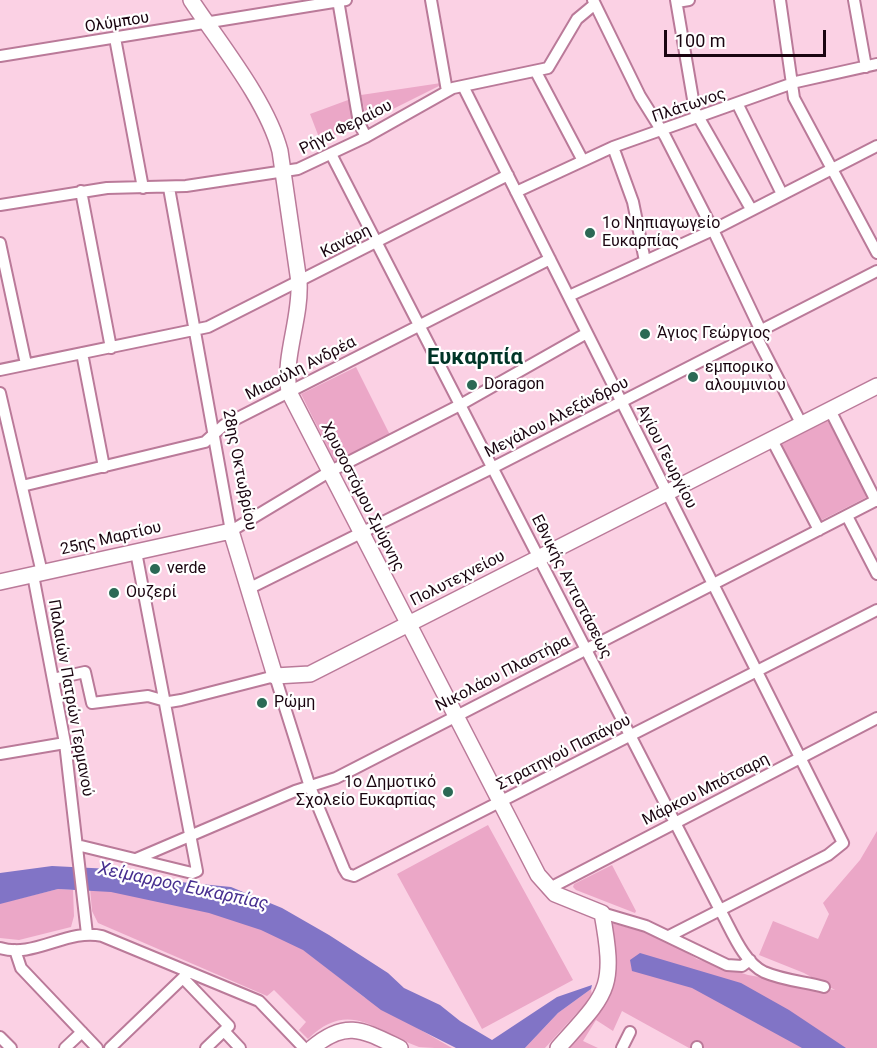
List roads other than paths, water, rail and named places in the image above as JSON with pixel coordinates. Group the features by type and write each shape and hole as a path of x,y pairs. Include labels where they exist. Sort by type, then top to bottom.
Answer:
{"street":[{"name":"Χρυσοστόμου Σμύρνης","path":"191,0 269,120 278,142 299,282 299,300 288,375 289,392 500,803 548,889"},
{"name":"Ολύμπου","path":"0,56 341,0"},
{"path":"341,0 359,123 366,137"},
{"path":"431,0 447,91"},
{"path":"689,0 677,1 694,103 699,118 751,209"},
{"path":"780,0 791,69 790,84 794,98 877,253"},
{"path":"854,0 874,66"},
{"path":"582,159 536,72 550,66 577,19 594,2 640,96 662,132 713,230 757,331 802,424"},
{"path":"116,38 143,188"},
{"name":"Πλάτωνος","path":"516,192 582,159 738,105 790,84 874,66"},
{"name":"Ρήγα Φεραίου","path":"1,201 117,187 169,188 306,167 366,137 447,91 536,72"},
{"name":"Αγίου Γεωργίου","path":"463,86 843,843 828,855 720,910"},
{"path":"738,105 782,194"},
{"path":"568,296 713,230 877,146"},
{"path":"613,147 633,202 645,261"},
{"name":"Εθνικής Αντιστάσεως","path":"331,154 720,910 750,960 765,973 824,987"},
{"name":"Κανάρη","path":"0,370 208,327 508,176"},
{"name":"28ης Οκτωβρίου","path":"169,188 231,531 310,787"},
{"path":"81,191 111,348"},
{"path":"0,243 26,364"},
{"name":"Μιαούλη Ανδρέα","path":"22,486 202,443 224,425 550,259"},
{"name":"Μεγάλου Αλεξάνδρου","path":"250,588 492,468 877,271"},
{"path":"231,531 329,472 460,405 587,333"},
{"path":"81,354 104,467"},
{"name":"Πολυτεχνείου","path":"54,679 85,672 92,703 148,696 181,700 275,676 314,672 877,386"},
{"name":"Παλαιών Πατρών Γερμανού","path":"0,393 22,486 38,574 65,743 87,934"},
{"path":"830,410 876,500"},
{"path":"772,440 819,530"},
{"name":"Νικολάου Πλαστήρα","path":"136,859 336,778 876,500"},
{"path":"847,516 877,574"},
{"name":"25ης Μαρτίου","path":"0,582 231,531"},
{"path":"77,845 196,873 191,836 136,552"},
{"name":"Στρατηγού Παπάγου","path":"310,787 344,869 352,876 877,610"},
{"name":"Μάρκου Μπότσαρη","path":"548,889 877,718"},
{"path":"0,754 65,743"},
{"path":"548,889 570,902 638,923 727,964 742,966 750,960"},
{"path":"669,936 720,910"},
{"path":"558,1048 594,1007 607,986 609,968 602,913"},
{"path":"1,949 15,950 87,934 102,936 186,975 259,1001 304,1048"},
{"path":"15,950 21,968 97,1048"},
{"path":"186,975 229,1026 206,1048"},
{"path":"111,1048 186,975"},
{"path":"312,1048 330,1034 349,1029 364,1032 400,1048"},
{"path":"224,1031 240,1048"},
{"path":"65,1048 82,1032"},
{"path":"622,1048 630,1032"},
{"path":"0,1037 11,1048"}],"water":[{"name":"Χείμαρρος Ευκαρπίας","path":"52,866 111,869 170,881 231,887 282,908 329,935 388,973 404,988 440,1005 460,1021 492,1040 557,997 592,985 591,989 558,1013 525,1048 456,1048 381,1010 303,950 261,930 209,913 111,892 58,889 0,904 0,873"},
{"path":"640,953 741,983 789,1010 846,1048 802,1048 692,988 632,971 630,960"}],"place":[{"name":"1ο Νηπιαγωγείο Ευκαρπίας","path":"590,233"},
{"name":"Άγιος Γεώργιος","path":"645,334"},
{"name":"εμπορικο αλουμινιου","path":"693,377"},
{"name":"Doragon","path":"472,385"},
{"name":"verde","path":"155,569"},
{"name":"Ουζερί","path":"114,593"},
{"name":"Ρώμη","path":"262,703"},
{"name":"1ο Δημοτικό Σχολείο Ευκαρπίας","path":"448,792"}],"district":[{"name":"Ευκαρπία","path":"475,358"}]}
